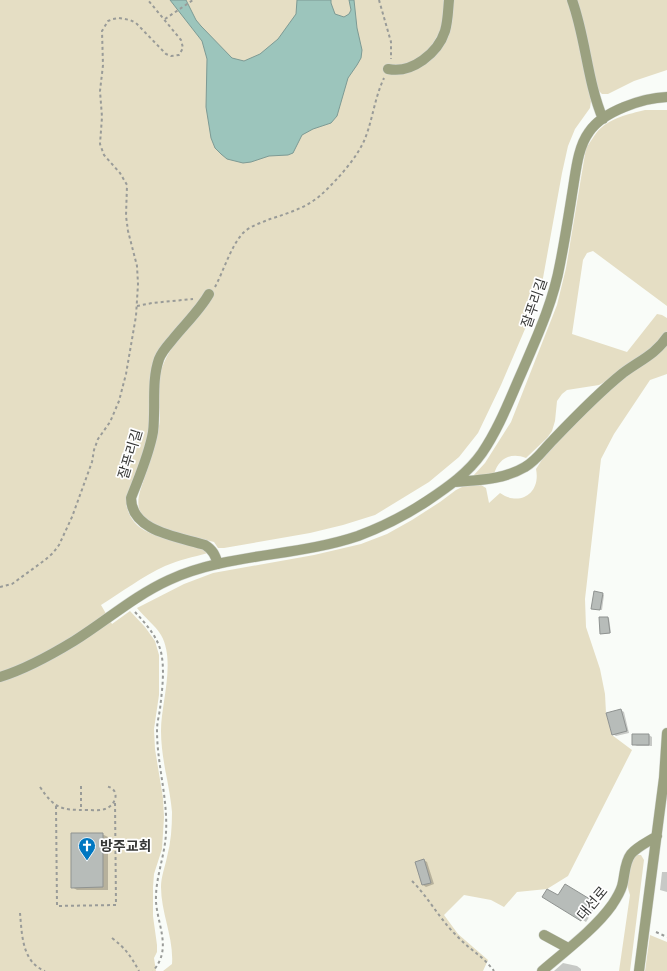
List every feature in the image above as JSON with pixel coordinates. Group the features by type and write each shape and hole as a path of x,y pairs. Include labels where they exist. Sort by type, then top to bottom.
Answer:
{"street":[{"path":"388,69 396,71 404,70 414,66 431,53 445,31 450,0"},
{"path":"572,0 581,32 595,98 603,119"},
{"name":"잘푸리길","path":"0,677 57,651 127,604 168,581 195,570 218,564 321,545 356,536 378,528 415,508 454,482 480,455 496,431 551,301 560,266 576,168 581,148 589,131 603,119 620,109 642,100 665,97"},
{"name":"잘푸리길","path":"209,294 204,303 159,358 154,397 154,418 149,451 131,498 131,505 137,518 152,528 196,542 211,549 218,564"},
{"name":"잘푸리길","path":"454,482 502,477 514,473 530,464 562,430 609,386 624,373 655,352 667,337"},
{"path":"639,971 664,778 667,733"},
{"path":"664,778 667,766"},
{"name":"대선로","path":"542,971 600,920 619,894 626,864 631,854 657,836"},
{"path":"544,934 568,948"}],"path":[{"path":"0,587 12,584 45,560 59,545 67,530 92,462 98,440 110,422 119,401 126,374 137,306 137,266 128,231 126,216 127,186 120,173 104,155 100,144 102,117 100,91 103,65 101,37 104,26 108,22 119,18 130,20 136,23 166,54 176,56 182,52 183,44 181,40 148,0"},
{"path":"164,19 193,0"},
{"path":"137,306 192,299 209,294 214,288 236,242 243,233 259,224 302,208 321,195 350,162 361,148 366,136 380,87 391,62 391,42 379,0"},
{"path":"127,604 146,624 157,639 161,653 162,692 157,729 167,821 166,840 157,884 156,901 164,945 163,955 159,965 153,971"},
{"path":"81,786 81,810"},
{"path":"56,806 57,906 116,905 116,795 111,787 105,786"},
{"path":"40,787 56,806 67,810 106,809 115,800"},
{"path":"412,881 458,937 484,959 494,971"},
{"path":"20,913 23,945 37,970 45,971"},
{"path":"112,938 125,948 139,971"}],"shaded area":[{"path":"0,0 446,0 443,26 429,50 398,74 417,69 437,52 448,37 451,28 454,0 568,0 573,14 591,101 590,108 575,129 568,146 543,278 528,322 501,385 478,433 459,457 429,482 375,515 310,533 224,548 218,548 214,542 155,525 147,521 140,512 138,503 155,446 160,423 158,399 159,377 163,364 174,345 164,346 145,451 126,503 130,516 138,526 160,537 197,547 208,553 165,566 141,579 101,605 112,624 130,611 145,627 155,641 159,655 159,695 154,729 155,749 163,798 164,817 162,849 154,874 153,887 153,916 157,945 157,952 154,958 156,971 0,971"},
{"path":"576,0 667,0 667,70 634,81 608,94 602,94 597,89"},
{"path":"645,110 667,110 667,306 593,251 587,253 583,260 572,334 627,352 657,314 667,318 667,331 662,341 610,379 599,385 567,390 562,394 557,401 555,421 552,431 547,438 526,458 521,456 511,456 502,460 496,468 494,474 473,476 485,463 511,422 557,305 566,268 586,148 597,132 607,123 620,117"},
{"path":"667,343 667,374 650,380 614,434 601,459 585,599 586,627 600,669 605,694 606,713 612,735 632,750 568,876 547,889 517,892 504,907 491,900 464,895 444,915 458,934 488,960 483,971 163,971 172,964 171,945 163,906 161,887 171,834 172,818 161,737 168,669 165,645 161,635 137,608 184,584 213,573 314,555 361,544 387,534 412,520 464,486 481,485 486,488 489,503 500,493 515,499 527,495 532,491 535,485 537,477 536,469 545,455 612,387"},
{"path":"635,855 641,855 644,860 630,971 619,971 630,895 627,879 630,866"},
{"path":"650,935 667,942 667,971 645,971"}],"water":[{"path":"170,0 186,0 196,20 201,26 232,58 244,61 260,54 278,39 296,14 297,0 331,0 335,14 344,17 349,14 351,10 349,0 354,0 357,28 362,50 361,58 348,78 337,116 331,123 313,129 302,135 293,153 288,155 269,156 243,163 227,159 215,148 211,138 206,107 207,59 202,41"}],"building":[{"path":"594,591 603,593 600,610 591,609"},
{"path":"599,617 608,617 610,633 600,634"},
{"path":"621,709 627,731 612,735 606,713"},
{"path":"632,734 649,734 649,745 632,745"},
{"path":"71,833 103,833 103,887 71,888"},
{"path":"424,859 431,883 422,885 415,862"},
{"path":"565,884 593,901 581,921 542,897 547,889 558,895"}],"place":[{"name":"방주교회","path":"87,861"}]}
